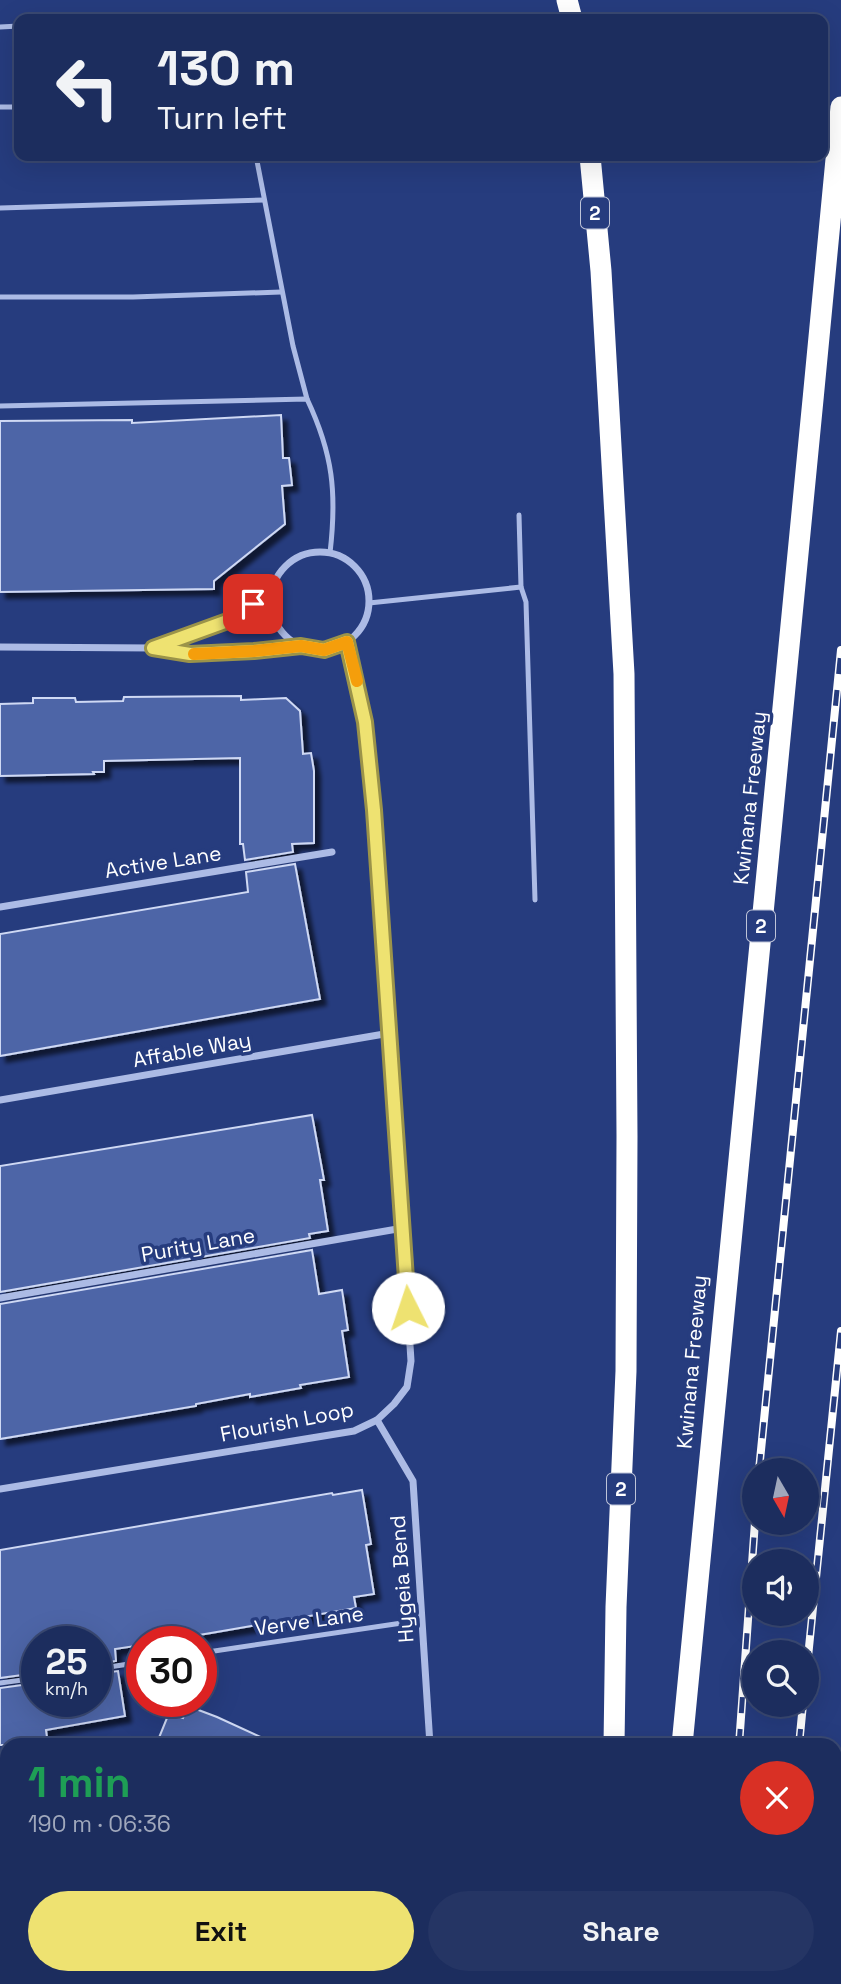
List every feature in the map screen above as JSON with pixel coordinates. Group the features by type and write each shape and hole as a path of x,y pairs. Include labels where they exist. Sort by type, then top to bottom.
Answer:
{"highway":[{"name":"Kwinana Freeway","path":"683,1738 722,1308 773,816 841,107"},
{"name":"2","path":"590,161 601,271 624,674 626,1371 615,1607 614,1738"}],"street":[{"path":"0,647 153,648 190,654 301,646 324,650 347,642 363,625 369,603 368,589 358,571 343,558 330,553 315,552 288,564 279,575 273,589 273,616 279,629 301,646"},
{"path":"153,648 233,619 273,589"},
{"name":"Flourish Loop","path":"0,1489 354,1431 377,1420 407,1387 411,1361 390,1033 365,722 347,642"},
{"name":"Active Lane","path":"0,907 332,852"},
{"name":"Affable Way","path":"0,1100 390,1033"},
{"name":"Purity Lane","path":"0,1297 402,1228"},
{"name":"Hygeia Bend","path":"377,1420 413,1481 430,1738"}],"lane":[{"path":"257,161 281,292 306,399 319,426 331,465 335,513 330,553"},
{"path":"0,208 264,200"},
{"path":"0,297 133,297 281,292"},
{"path":"0,406 306,399"},
{"path":"519,515 521,587 526,602 535,901"},
{"path":"369,603 521,587"},
{"name":"Verve Lane","path":"217,1651 422,1620"},
{"path":"0,1683 21,1680"}],"building":[{"path":"281,415 283,458 289,458 292,485 282,486 285,524 214,581 214,589 0,592 0,421 132,420 132,423"},
{"path":"241,696 241,700 286,698 300,711 303,754 311,753 314,771 314,843 292,844 293,852 245,860 243,844 240,844 240,758 104,761 104,772 93,772 94,774 0,776 0,704 33,703 33,698 75,698 76,702 123,701 124,697"},
{"path":"295,864 320,999 0,1056 0,934 248,892 246,872"},
{"path":"312,1115 324,1180 320,1180 328,1231 309,1234 310,1238 0,1292 0,1166"},
{"path":"312,1250 319,1294 342,1290 348,1330 342,1331 349,1377 300,1385 301,1388 250,1397 250,1394 196,1406 0,1439 0,1304"},
{"path":"362,1490 371,1544 366,1545 374,1594 354,1597 356,1608 217,1632 217,1626 126,1626 126,1647 115,1649 116,1661 112,1662 112,1626 21,1626 21,1675 0,1678 0,1550 332,1493"},
{"path":"118,1671 125,1716 46,1730 47,1738 0,1738 0,1688 21,1685 21,1717 112,1717 112,1672"},
{"path":"167,1717 217,1717 263,1738 159,1738"}],"railway":[{"path":"760,1458 841,650"},
{"path":"810,1640 841,1331"},
{"path":"740,1738 754,1535"},
{"path":"800,1738 802,1717"}],"slow traffic":[{"path":"194,654 301,646 324,650 347,642 357,681"}],"route":[{"path":"253,604 233,619 153,648 190,654 301,646 324,650 347,642 361,696 374,810 408,1308"}]}
